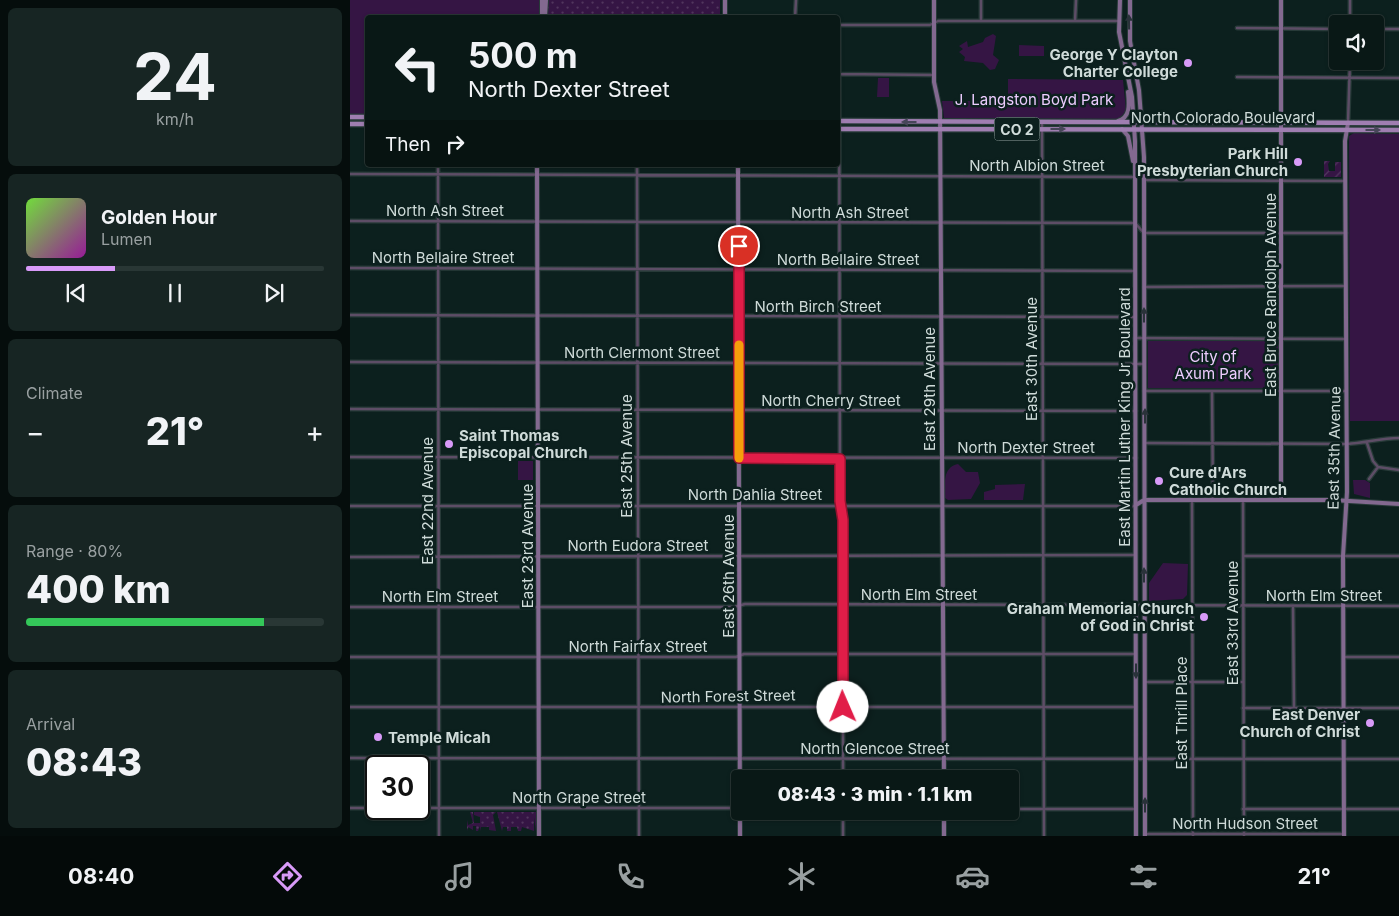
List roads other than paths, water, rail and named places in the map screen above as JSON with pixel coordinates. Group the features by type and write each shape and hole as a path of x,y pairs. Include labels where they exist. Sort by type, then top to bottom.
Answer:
{"main road":[{"path":"350,117 365,117"},
{"name":"North Colorado Boulevard","path":"840,122 1399,123"},
{"path":"350,124 365,124"},
{"name":"North Colorado Boulevard","path":"840,129 1399,130"}],"street":[{"path":"543,15 544,0"},
{"path":"725,0 725,15"},
{"path":"795,15 796,0"},
{"name":"East 29th Avenue","path":"934,0 932,74 939,102 940,122 938,176 940,223 944,770"},
{"path":"980,0 980,21"},
{"path":"1075,21 1076,0"},
{"name":"East Martin Luther King Jr Boulevard","path":"1120,0 1119,21 1122,50 1134,122 1135,170 1136,836"},
{"name":"East Martin Luther King Jr Boulevard","path":"1130,0 1130,41 1139,90 1144,180 1144,364 1147,391 1144,500 1145,835"},
{"name":"East Bruce Randolph Avenue","path":"1281,0 1281,500"},
{"path":"1350,0 1350,15"},
{"path":"840,25 930,25 938,21 1119,21"},
{"path":"1237,28 1329,29"},
{"path":"1384,29 1399,29"},
{"name":"East 35th Avenue","path":"1344,835 1343,556 1347,444 1346,130 1348,123 1350,70"},
{"path":"840,74 932,74"},
{"path":"1115,122 1124,119 1128,113 1128,77"},
{"path":"1237,78 1399,78"},
{"name":"East 30th Avenue","path":"1042,122 1044,836"},
{"path":"1122,129 1130,141 1135,170"},
{"name":"East 22nd Avenue","path":"438,167 439,836"},
{"name":"East 23rd Avenue","path":"537,167 539,836"},
{"name":"East 25th Avenue","path":"637,167 639,836"},
{"name":"East 26th Avenue","path":"738,167 740,770"},
{"path":"839,167 844,770"},
{"name":"North Albion Street","path":"350,174 1135,177"},
{"path":"1144,180 1346,180"},
{"name":"North Ash Street","path":"350,221 1135,224"},
{"path":"1135,224 1144,233 1346,233"},
{"name":"North Bellaire Street","path":"350,268 1135,271"},
{"path":"1144,286 1346,286"},
{"name":"North Birch Street","path":"350,315 1135,317"},
{"path":"1135,338 1346,339"},
{"name":"North Clermont Street","path":"350,362 1144,364"},
{"path":"1147,391 1346,391"},
{"path":"1212,391 1213,500"},
{"name":"North Cherry Street","path":"350,409 840,412 1134,411"},
{"path":"1145,444 1347,444 1367,443 1384,438 1399,438"},
{"path":"1367,443 1373,461 1378,467 1399,470"},
{"name":"North Dexter Street","path":"350,456 840,459 1134,458"},
{"path":"1369,479 1378,467"},
{"path":"1136,506 1144,500 1345,501 1399,504"},
{"name":"East Thrill Place","path":"1190,500 1193,835"},
{"name":"East 33rd Avenue","path":"1243,500 1244,835"},
{"name":"North Dahlia Street","path":"350,506 1136,506"},
{"name":"North Eudora Street","path":"350,557 1135,555"},
{"path":"1244,556 1399,556"},
{"name":"North Elm Street","path":"350,607 843,605 1399,606"},
{"path":"1293,606 1294,708"},
{"name":"North Fairfax Street","path":"350,657 638,658 739,656 744,654 1136,654"},
{"path":"1344,657 1399,657"},
{"path":"1145,682 1243,682"},
{"name":"North Forest Street","path":"350,708 1136,707"},
{"path":"1243,708 1399,708"},
{"name":"North Glencoe Street","path":"350,758 439,757 638,760 1399,759"},
{"path":"350,808 365,808"},
{"name":"North Grape Street","path":"430,808 731,808"},
{"path":"1019,809 1137,809"},
{"path":"1243,809 1399,809"},
{"name":"East 26th Avenue","path":"740,820 740,836"},
{"path":"843,820 843,836"},
{"path":"944,820 944,836"},
{"name":"North Hudson Street","path":"1145,835 1344,835"}],"place":[{"name":"George Y Clayton Charter College","path":"1188,63"},
{"name":"Park Hill Presbyterian Church","path":"1298,162"},
{"name":"Saint Thomas Episcopal Church","path":"449,444"},
{"name":"Cure d'Ars Catholic Church","path":"1159,481"},
{"name":"Graham Memorial Church of God in Christ","path":"1204,617"},
{"name":"East Denver Church of Christ","path":"1370,723"},
{"name":"Temple Micah","path":"378,737"}],"park label":[{"name":"J. Langston Boyd Park","path":"1034,99"},
{"name":"City of Axum Park","path":"1213,364"}]}
